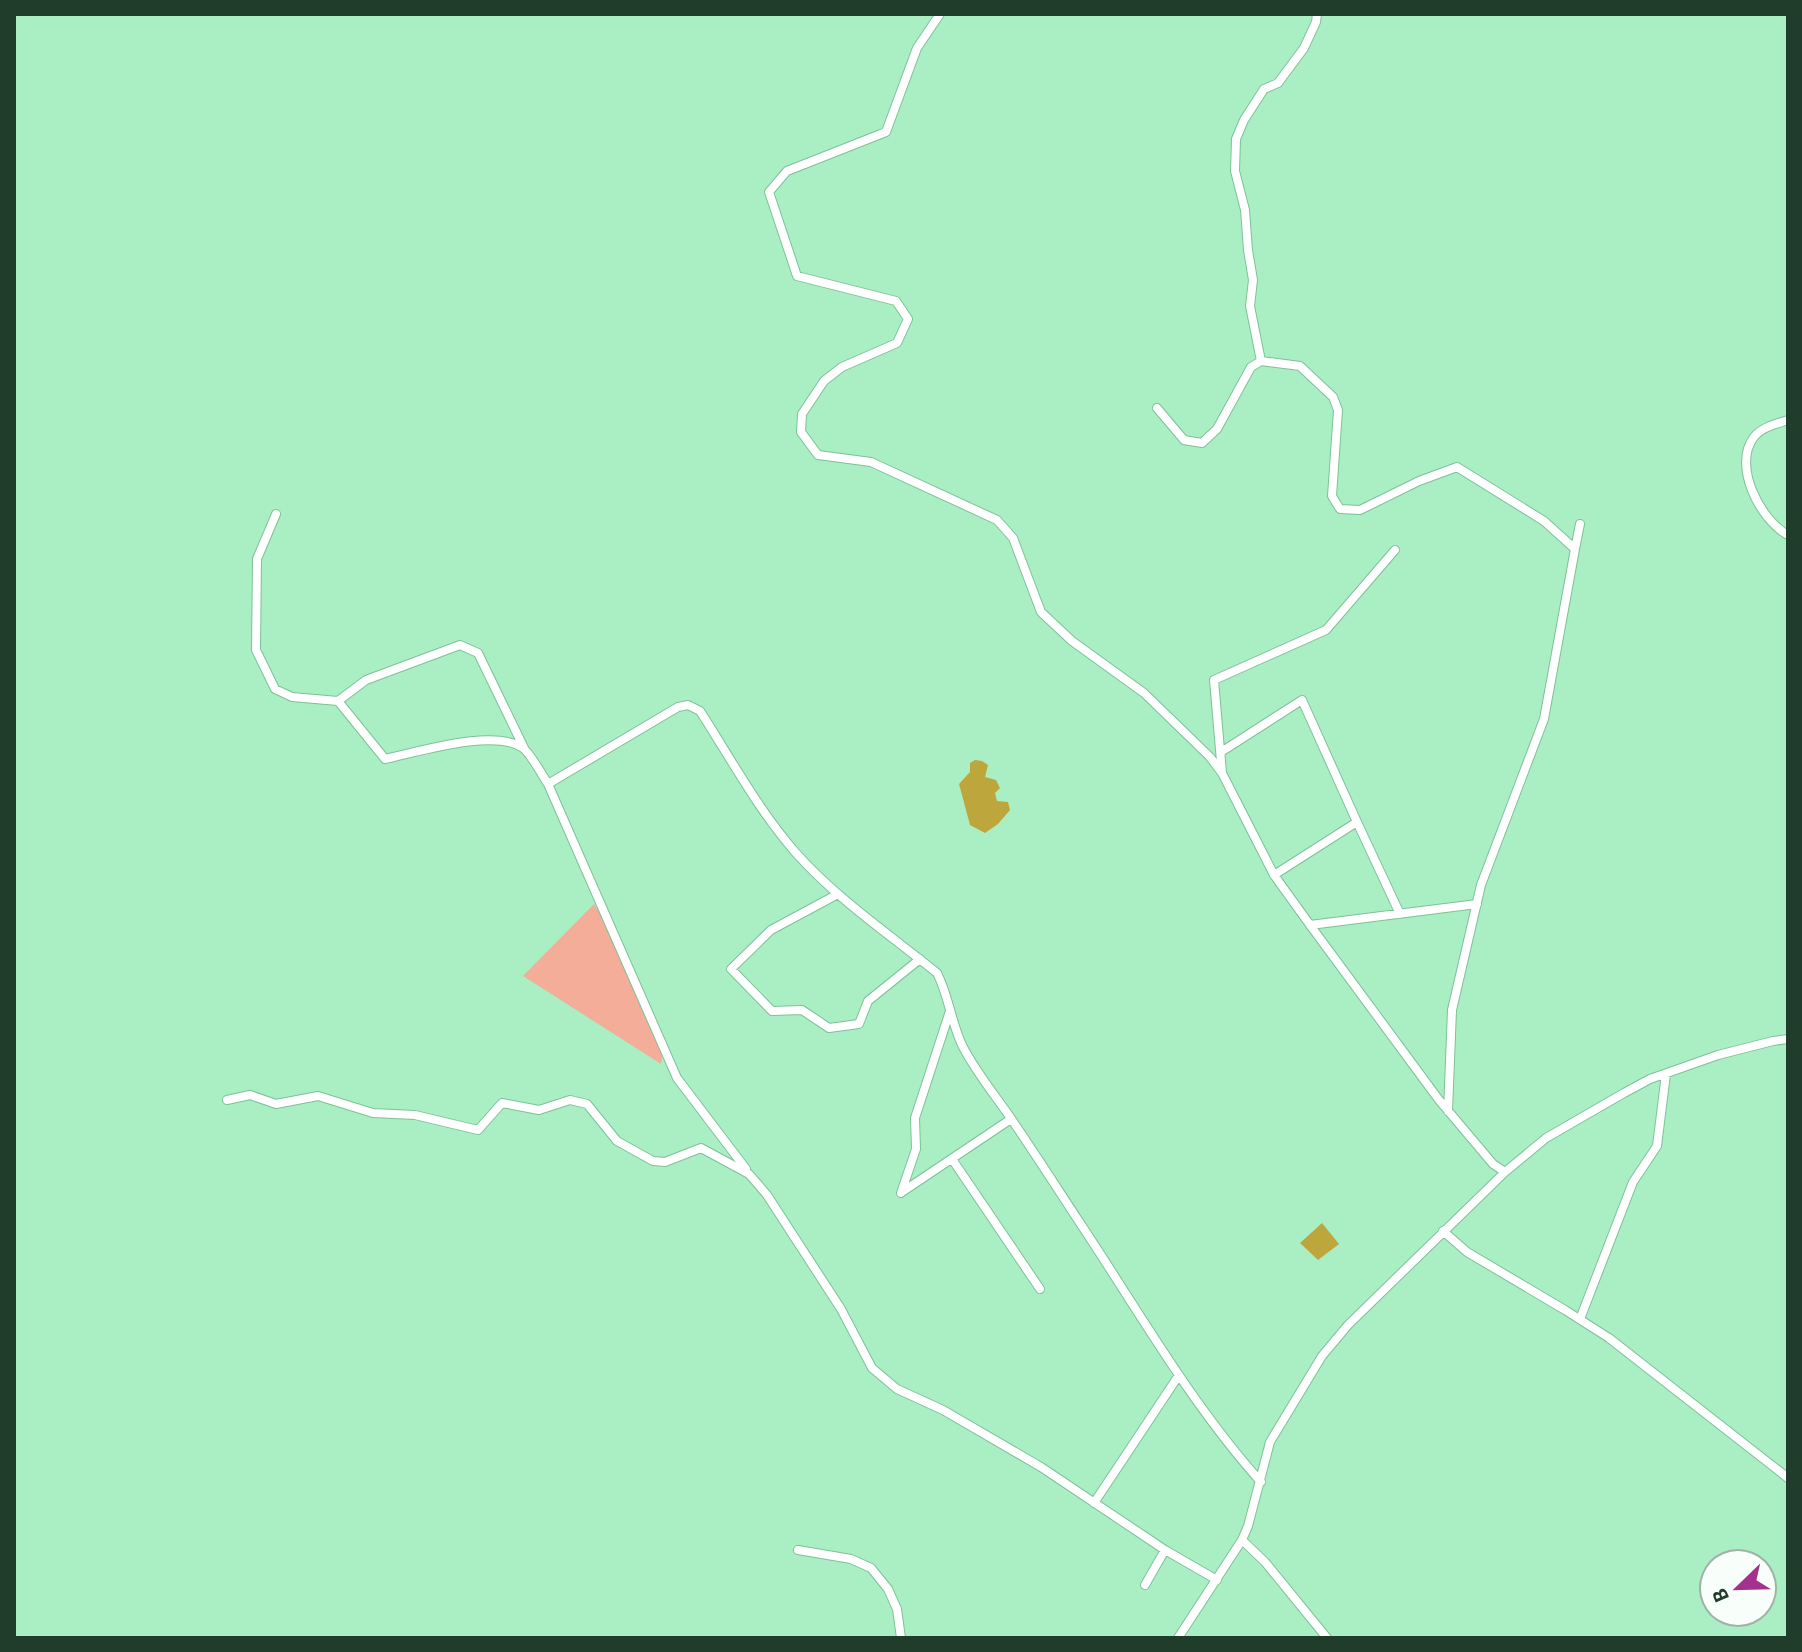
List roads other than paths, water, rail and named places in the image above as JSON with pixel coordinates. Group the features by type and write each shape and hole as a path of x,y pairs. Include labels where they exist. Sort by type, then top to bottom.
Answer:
{"street":[{"path":"940,14 917,48 886,132 787,171 769,192 797,276 896,301 908,319 897,343 842,367 824,381 802,414 801,432 818,455 871,462 997,520 1013,538 1041,612 1072,641 1144,693 1210,757 1222,773 1274,875 1448,1111 1493,1164 1505,1172"},
{"path":"1261,361 1250,306 1253,280 1245,210 1235,171 1236,139 1264,89 1278,83 1304,48 1317,14"},
{"path":"1157,408 1184,440 1202,443 1217,429 1251,367 1261,361 1300,366 1333,397 1338,410 1332,496 1340,509 1360,510 1419,481 1457,467 1544,521 1575,549"},
{"path":"1788,420 1771,425 1756,435 1748,450 1747,460 1755,498 1768,519 1788,535"},
{"path":"276,514 257,559 256,650 275,689 292,697 338,701 366,680 460,645 478,653 524,749 548,784 677,1078 767,1195 841,1309 872,1368 897,1389 943,1410 1041,1467 1165,1550 1217,1580"},
{"path":"1448,1111 1452,1010 1481,885 1544,719 1580,524"},
{"path":"1222,773 1214,680 1326,630 1395,550"},
{"path":"1221,752 1302,700 1400,914"},
{"path":"338,701 385,759 469,741 507,741 524,749"},
{"path":"548,784 678,707 694,706 700,711 763,809 814,872 937,973 944,987 953,1023 969,1058 1179,1375 1261,1482"},
{"path":"1274,875 1357,822"},
{"path":"838,894 771,930 731,969 772,1011 802,1010 829,1028 859,1024 868,1001 920,959"},
{"path":"1310,925 1477,904"},
{"path":"950,1011 915,1118 916,1149 901,1193 1011,1119"},
{"path":"1178,1638 1242,1540 1275,1433 1322,1356 1348,1325 1443,1231 1528,1151 1624,1093 1718,1055 1788,1039"},
{"path":"1580,1319 1633,1182 1657,1146 1666,1074"},
{"path":"227,1100 250,1095 276,1104 318,1096 373,1113 415,1115 478,1130 502,1103 539,1110 570,1100 587,1104 617,1141 653,1161 665,1162 701,1148 749,1174"},
{"path":"952,1159 1040,1289"},
{"path":"1443,1231 1467,1252 1609,1338 1788,1478"},
{"path":"1094,1503 1179,1375"},
{"path":"1242,1540 1265,1562 1327,1638"},
{"path":"798,1550 851,1559 871,1568 888,1589 897,1609 901,1638"},
{"path":"1145,1585 1165,1550"}]}
